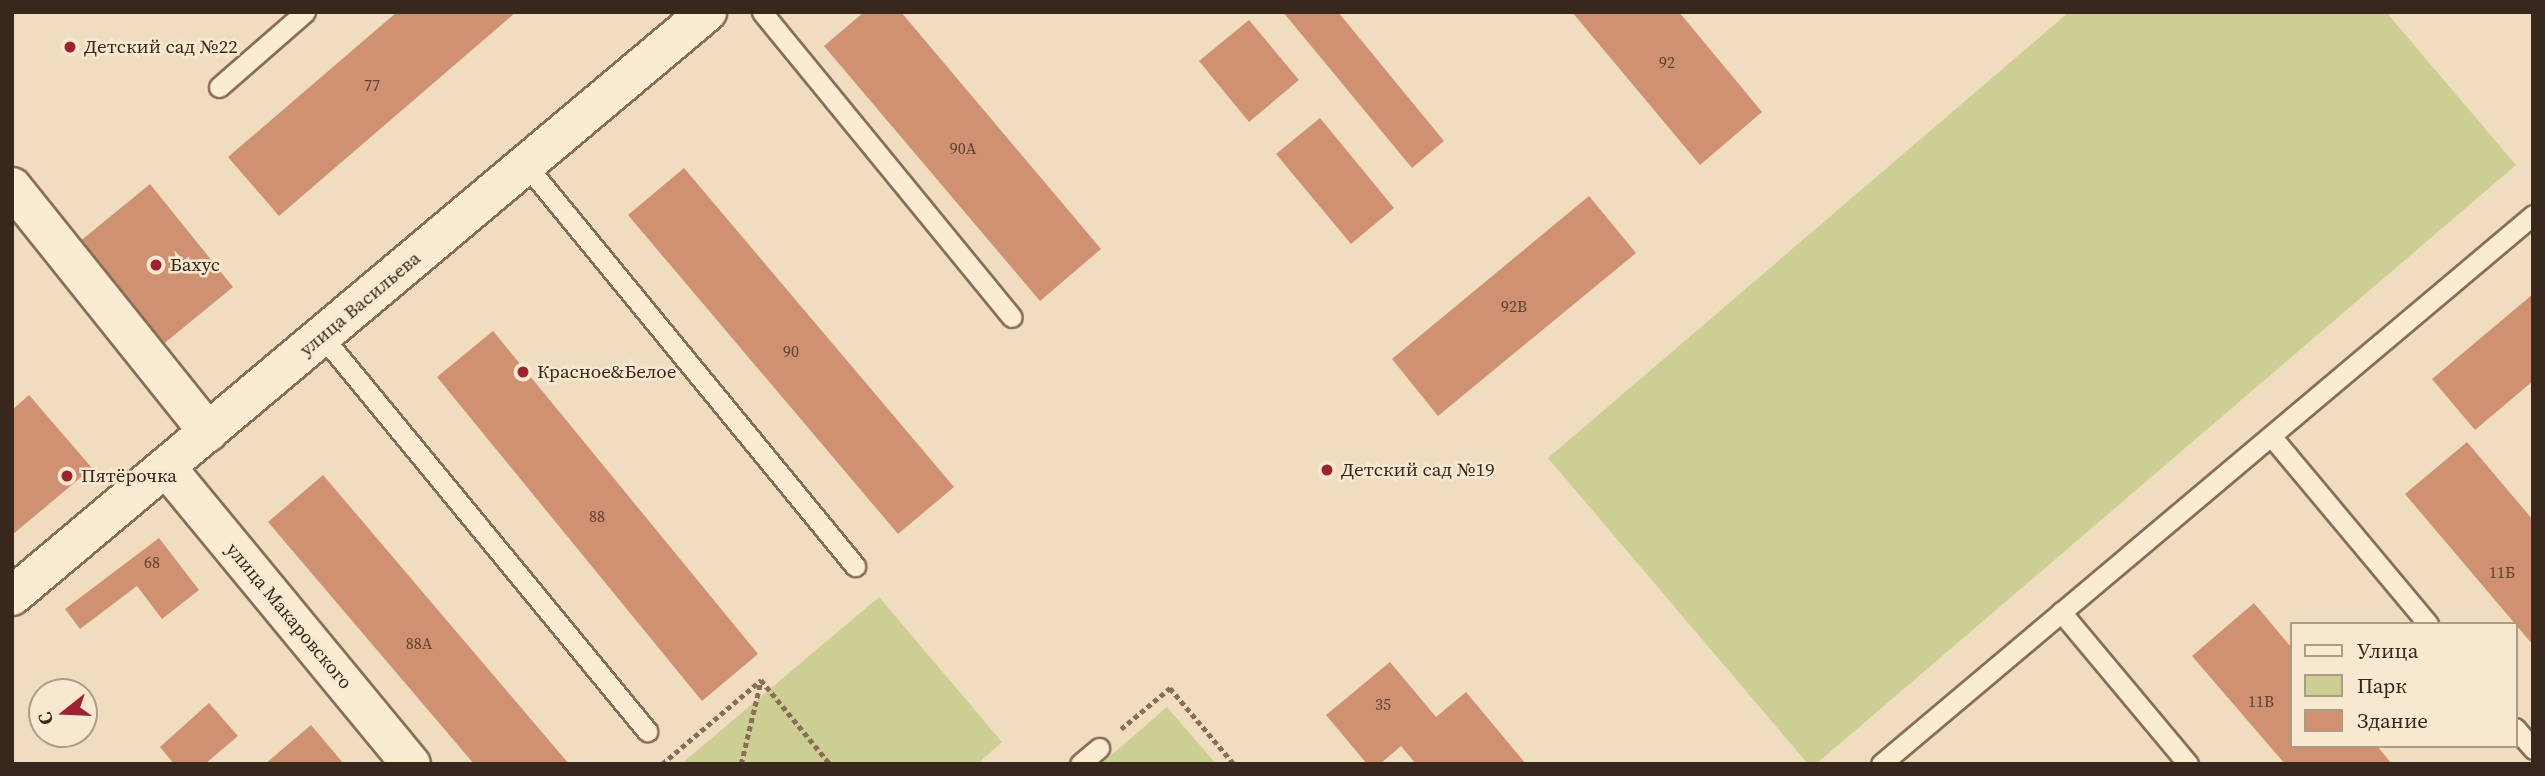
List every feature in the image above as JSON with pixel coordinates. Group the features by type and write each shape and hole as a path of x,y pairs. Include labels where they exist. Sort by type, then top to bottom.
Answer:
{"street":[{"name":"улица Васильева","path":"12,596 707,12"},
{"path":"12,187 208,432"},
{"name":"улица Макаровского","path":"166,467 411,764"}],"lane":[{"path":"219,87 305,12"},
{"path":"762,12 1012,317"},
{"path":"526,165 855,566"},
{"path":"1881,764 2533,215"},
{"path":"322,336 647,731"},
{"path":"2271,436 2426,622"},
{"path":"2061,612 2188,764"},
{"path":"2517,730 2533,748"},
{"path":"1080,764 1099,748"}],"path":[{"path":"662,764 761,680"},
{"path":"741,764 761,680"},
{"path":"761,680 830,764"},
{"path":"1099,748 1170,688 1234,764"}],"green space":[{"path":"2069,12 2386,12 2516,165 1816,764 1808,764 1548,458"},
{"path":"879,597 1002,742 977,764 681,764"},
{"path":"1167,707 1216,764 1101,764"}],"building":[{"path":"397,12 516,12 279,216 228,157"},
{"path":"864,12 901,12 1101,249 1040,301 824,46"},
{"path":"1283,12 1338,12 1444,141 1412,168"},
{"path":"1572,12 1679,12 1762,112 1700,165"},
{"path":"1249,20 1299,80 1249,122 1199,61"},
{"path":"1320,118 1394,208 1351,244 1276,154"},
{"path":"684,168 954,487 898,534 628,215"},
{"name":"Бахус","path":"150,184 233,287 161,346 78,243"},
{"path":"1589,196 1636,253 1438,416 1392,359"},
{"path":"2533,294 2533,381 2475,430 2432,379"},
{"path":"493,331 758,654 702,701 437,377"},
{"path":"29,395 92,468 12,535 12,410"},
{"path":"2467,442 2533,520 2533,645 2517,626 2517,622 2514,622 2405,494"},
{"path":"323,475 569,764 474,764 268,522"},
{"path":"159,538 199,590 162,619 137,586 80,629 65,609"},
{"path":"2254,603 2290,646 2290,748 2379,748 2392,764 2285,764 2192,656"},
{"path":"1390,662 1436,717 1466,692 1526,764 1416,764 1401,746 1380,764 1367,764 1326,715"},
{"path":"209,703 238,736 205,764 174,764 160,747"},
{"path":"311,725 344,764 265,764"}],"place":[{"name":"Детский сад №22","path":"70,47"},
{"name":"Бахус","path":"156,265"},
{"name":"Красное&Белое","path":"523,372"},
{"name":"Детский сад №19","path":"1327,470"},
{"name":"Пятёрочка","path":"67,476"}]}
